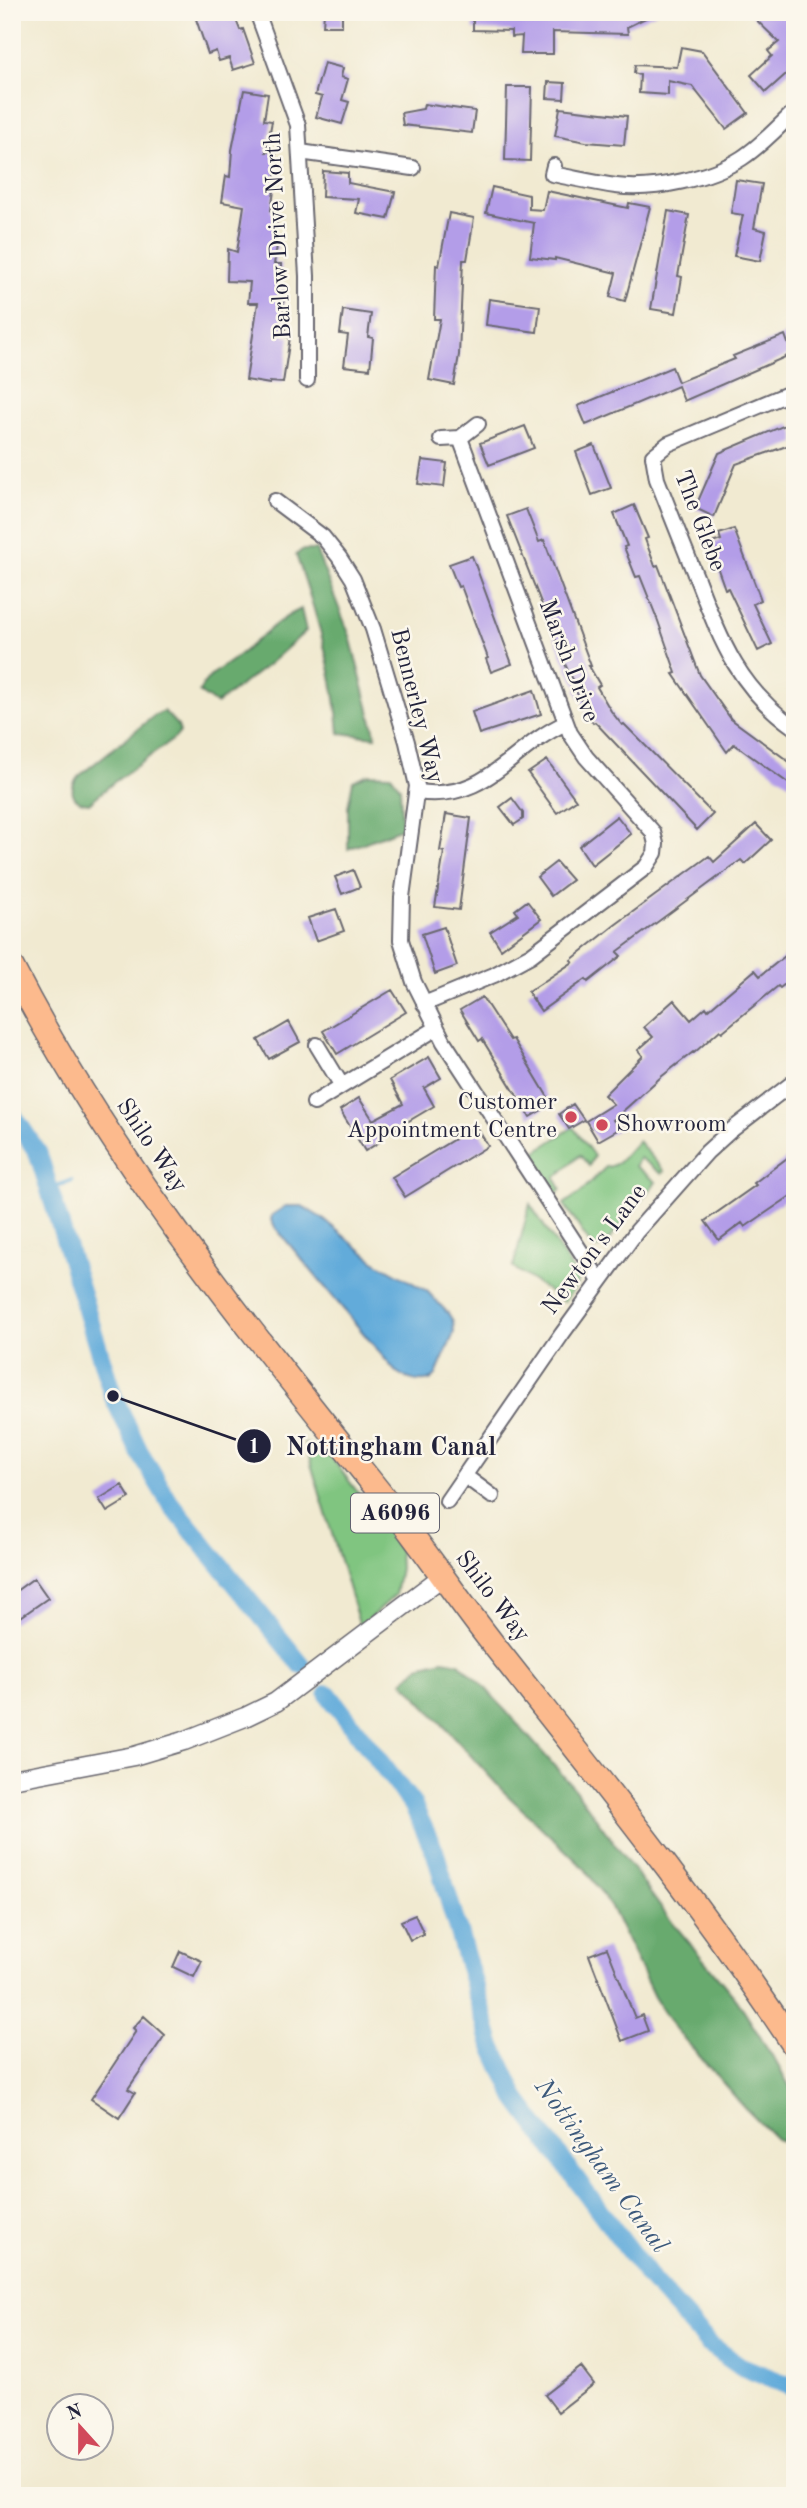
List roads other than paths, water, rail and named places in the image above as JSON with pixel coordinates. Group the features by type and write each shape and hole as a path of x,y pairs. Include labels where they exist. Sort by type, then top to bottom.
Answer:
{"main road":[{"name":"Shilo Way","path":"12,967 58,1048 136,1173 230,1303 388,1503 700,1912 795,2047"}],"street":[{"name":"Barlow Drive North","path":"257,12 298,125 307,276 307,380"},
{"path":"554,166 552,174 617,186 670,183 720,169 741,159 795,111"},
{"path":"300,152 412,168"},
{"name":"The Glebe","path":"795,391 668,444 653,456 657,479 722,643 744,682 760,700 795,728"},
{"path":"441,439 460,438 478,424"},
{"name":"Marsh Drive","path":"424,1004 494,975 531,955 638,874 652,860 656,845 650,827 586,757 566,723 460,438"},
{"name":"Bennerley Way","path":"275,501 323,537 353,579 384,664 407,742 418,792 403,885 400,933 406,960 424,1004 600,1281"},
{"path":"418,792 447,794 469,789 547,733 566,723"},
{"path":"314,1103 437,1028"},
{"path":"317,1045 342,1086"},
{"name":"Newton's Lane","path":"447,1502 637,1231 707,1152 795,1081"},
{"path":"465,1476 492,1496"},
{"path":"12,1779 134,1756 184,1741 276,1702 443,1576"}],"water":[{"path":"286,1206 302,1206 323,1219 377,1263 427,1291 448,1313 453,1321 454,1333 436,1375 430,1380 416,1381 395,1371 274,1226 272,1215"}],"waterway":[{"name":"Nottingham Canal","path":"12,1114 38,1153 113,1396 139,1451 170,1503 301,1665"},
{"path":"50,1189 71,1181"},
{"name":"Nottingham Canal","path":"328,1694 413,1805 435,1852 491,2043 516,2098 651,2280 710,2345 740,2366 795,2388"}],"place":[{"name":"Customer Appointment Centre","path":"571,1117"},
{"name":"Showroom","path":"602,1125"},
{"name":"Nottingham Canal","path":"113,1396"}]}
